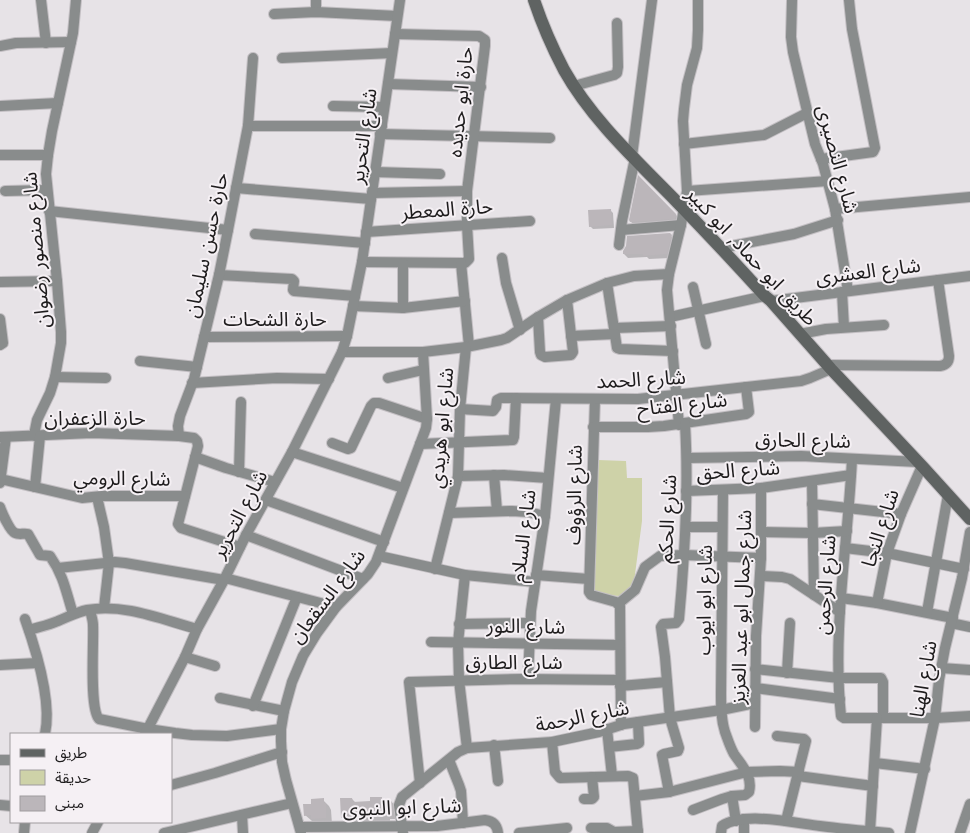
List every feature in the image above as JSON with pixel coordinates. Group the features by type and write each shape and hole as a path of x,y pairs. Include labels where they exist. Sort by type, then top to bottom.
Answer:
{"main road":[{"name":"طريق ابو حماد, ابو كبير","path":"534,0 564,71 585,102 609,131 721,248 948,495 970,516"}],"street":[{"path":"41,0 46,43"},
{"name":"شارع منصور رضوان","path":"35,487 38,436 35,425 50,393 55,377 61,332 46,174 48,155 75,23 76,0"},
{"path":"316,0 316,12"},
{"name":"شارع التحرير","path":"146,732 185,657 197,629 292,452 342,352 362,262 400,0"},
{"path":"619,245 634,157 652,0"},
{"name":"شارع الحكم","path":"667,682 661,627 664,624 676,624 679,617 686,527 687,458 677,395 667,296 687,191 684,109 687,86 697,48 698,0"},
{"name":"شارع النصيرى","path":"792,0 791,37 794,60 817,152 828,180 838,220 845,292 844,327"},
{"path":"821,159 873,152 875,148 852,29 849,0"},
{"path":"274,14 316,12 397,16"},
{"path":"574,86 617,73 617,23"},
{"name":"حارة ابو حديده","path":"395,34 479,36 485,40 486,46 467,191 464,301"},
{"path":"0,46 16,43 71,42"},
{"path":"282,58 392,53"},
{"name":"حارة حسن سليمان","path":"179,436 180,416 197,367 228,230 248,126 253,58"},
{"path":"388,84 481,87"},
{"path":"0,106 58,103"},
{"path":"332,106 384,107"},
{"path":"684,144 764,135 807,113"},
{"path":"248,126 550,138"},
{"path":"0,156 48,155"},
{"path":"375,172 440,174"},
{"path":"687,191 828,180"},
{"path":"236,188 372,196 467,191"},
{"path":"5,191 47,190"},
{"path":"835,209 970,196"},
{"path":"49,211 228,230"},
{"path":"721,248 794,234 838,220"},
{"name":"حارة المعطر","path":"366,232 530,221"},
{"path":"621,230 681,225"},
{"path":"255,234 365,243"},
{"path":"502,258 506,283 520,330"},
{"path":"362,262 404,263 465,260"},
{"path":"403,308 404,263"},
{"path":"342,352 423,352 501,340 568,300 607,283 634,276 670,274"},
{"path":"219,275 292,279 294,281 294,291 403,308 464,301"},
{"name":"شارع العشرى","path":"571,336 670,321 699,311 768,299 845,292 970,276"},
{"path":"830,367 940,366 947,363 949,356 938,280"},
{"path":"0,282 57,281"},
{"path":"607,283 618,349 673,351"},
{"path":"693,287 706,344"},
{"path":"538,317 541,355 545,357 571,355 573,351 568,300"},
{"name":"شارع ابو هريدي","path":"435,569 458,476 460,409 467,346 464,301"},
{"path":"0,319 4,343 0,346"},
{"path":"800,334 844,327 884,325"},
{"name":"حارة الشحات","path":"204,337 347,336"},
{"name":"شارع السقعان","path":"301,830 286,780 282,752 281,729 284,711 292,682 303,656 317,633 336,607 372,568 379,556 426,428 423,352"},
{"path":"140,361 197,367"},
{"name":"شارع الحمد","path":"460,409 493,411 498,398 638,399 677,395 800,381 810,378 830,367"},
{"path":"388,378 423,370"},
{"path":"55,377 106,378"},
{"path":"192,383 277,378 329,379"},
{"name":"شارع الفتاح","path":"593,427 648,427 747,414 749,412 746,387"},
{"path":"420,444 513,440 516,398"},
{"name":"شارع السلام","path":"528,679 530,622 545,516 556,398"},
{"name":"شارع الرؤوف","path":"595,399 589,592 590,595 618,604"},
{"path":"239,472 241,402"},
{"path":"332,443 348,449 351,448 371,406 377,402 427,419"},
{"name":"حارة الزعفران","path":"3,437 103,433 190,437 197,441 198,446 195,458"},
{"path":"0,483 3,437"},
{"path":"292,452 403,488"},
{"name":"شارع الحارق","path":"687,458 778,456 920,464"},
{"path":"240,547 181,528 178,522 195,458 275,482"},
{"name":"شارع الرحمن","path":"852,459 840,612 839,678 841,714 842,717 846,718 880,718"},
{"name":"شارع النجا","path":"878,603 887,553 920,464"},
{"path":"494,475 497,511"},
{"path":"458,476 520,475 548,478"},
{"name":"شارع الحق","path":"686,491 761,488 851,475"},
{"name":"شارع الرومي","path":"1,479 74,497 185,496"},
{"path":"812,481 814,595"},
{"name":"شارع جمال ابو عبد العزيز","path":"755,726 756,621 762,532 761,488"},
{"name":"شارع ابو ايوب","path":"722,490 721,710 723,726 730,745 747,772"},
{"path":"927,612 948,495"},
{"path":"97,497 104,527 109,563 104,608"},
{"path":"266,500 384,542"},
{"path":"812,504 901,514"},
{"path":"0,507 12,531 16,534 28,534 40,555 50,556 63,580 73,614"},
{"path":"449,513 520,511 545,516"},
{"path":"686,527 722,526"},
{"path":"762,532 813,533 847,531"},
{"name":"شارع الهنا","path":"910,833 925,770 935,718 941,668 964,569 970,532"},
{"path":"246,535 363,579"},
{"path":"845,548 887,553 964,569"},
{"path":"379,556 465,575 536,579 589,579"},
{"path":"621,725 620,608 618,604 635,590 645,568 660,556 761,558"},
{"path":"58,568 109,563 136,564 224,579 336,607"},
{"path":"465,575 458,642 459,680 467,748"},
{"path":"760,576 782,577 790,580 840,612"},
{"path":"253,706 297,597"},
{"path":"841,598 927,612 970,627"},
{"path":"29,630 73,614 104,608 135,612 197,629"},
{"path":"90,610 94,623 92,671 96,716 103,720 146,732 210,736 281,729"},
{"path":"25,618 38,663 47,711 45,733"},
{"path":"459,624 530,622"},
{"path":"787,673 790,623"},
{"name":"شارع النور","path":"431,642 620,645"},
{"path":"185,657 215,666"},
{"path":"0,665 38,663"},
{"path":"941,668 970,670"},
{"path":"755,669 839,678 879,678 882,681 870,831"},
{"name":"شارع الطارق","path":"420,783 409,682 528,679 620,683 667,682"},
{"path":"667,682 670,718 679,748 678,751 662,755 669,792"},
{"path":"755,688 840,698"},
{"path":"220,698 284,711"},
{"name":"شارع الرحمة","path":"403,830 399,805 405,794 458,752 467,748 552,742 621,725 755,703"},
{"path":"880,718 970,716"},
{"path":"609,747 638,744 640,740 638,722"},
{"path":"607,729 612,776"},
{"path":"777,736 804,739 806,742 786,821"},
{"path":"552,742 555,772 562,778 612,776 628,776 633,778 638,832 614,832 605,827 591,828"},
{"path":"494,746 498,780"},
{"path":"172,785 282,752"},
{"path":"448,760 460,785 463,823"},
{"path":"875,763 925,770"},
{"path":"635,796 669,792 747,772 780,771 874,786"},
{"path":"693,810 732,796 745,795 749,792 750,788 747,772"},
{"path":"584,799 592,799 594,797 592,777"},
{"path":"732,796 744,833"},
{"path":"164,833 192,830 242,814 292,803"},
{"path":"960,833 970,804"},
{"path":"242,814 243,833"},
{"path":"721,833 724,824 760,818 786,821 801,828 889,833"},
{"name":"شارع ابو النبوى","path":"301,830 445,829 463,823 488,820 495,824 498,833"},
{"path":"518,833 567,828"}],"green space":[{"path":"598,460 626,461 627,478 642,478 642,521 632,597 593,594"}],"building":[{"path":"638,175 676,214 675,219 630,222"},
{"path":"611,209 612,225 589,227 588,210"},
{"path":"670,233 672,235 667,254 643,256 643,254 623,254 627,236"},
{"path":"370,797 382,797 382,801 391,800 392,813 384,813 384,816 341,818 340,798 352,798 353,802 370,801"},
{"path":"324,798 326,818 311,819 311,815 304,816 303,804 311,804 311,799"}]}
